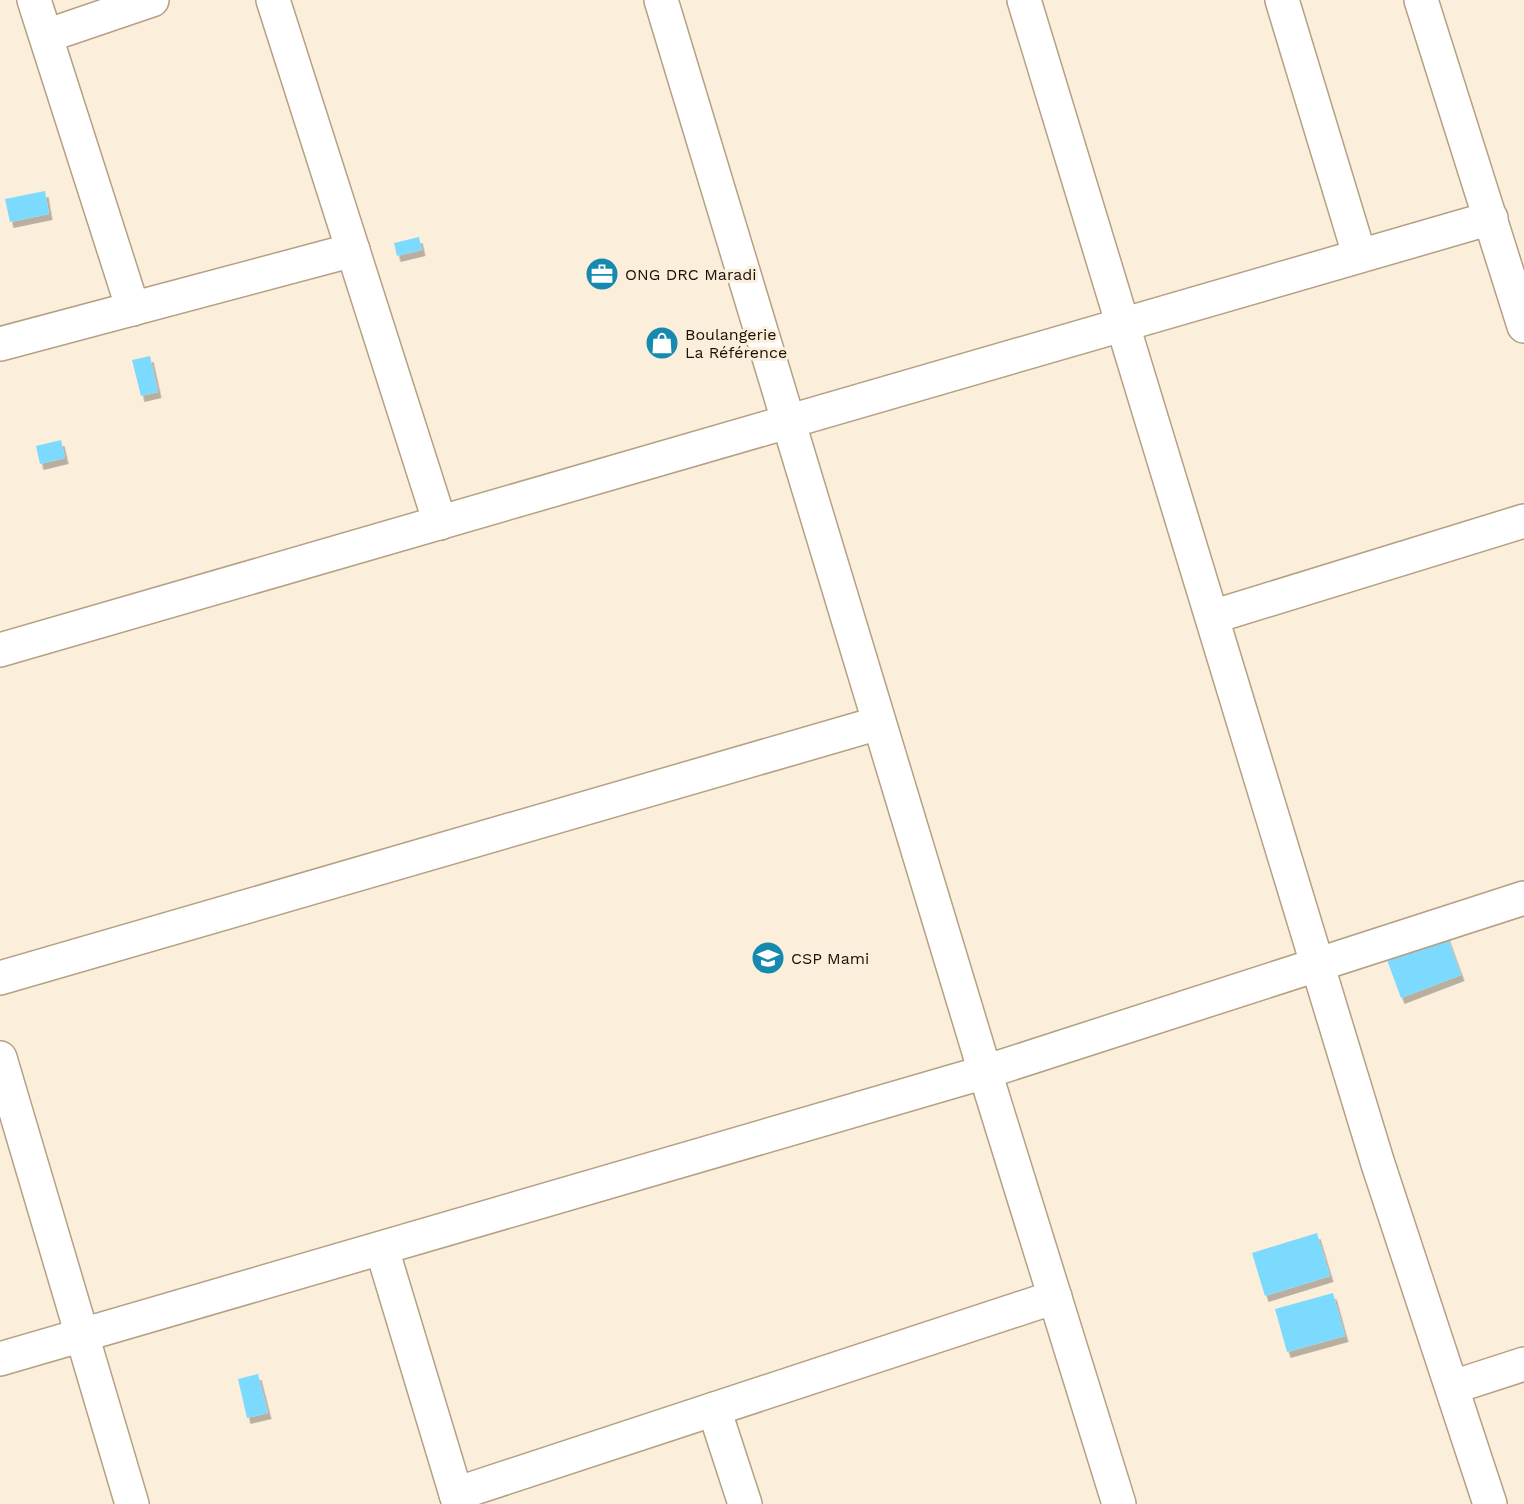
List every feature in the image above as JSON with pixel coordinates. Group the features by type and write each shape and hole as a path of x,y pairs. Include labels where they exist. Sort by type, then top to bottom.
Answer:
{"street":[{"path":"34,0 132,309"},
{"path":"46,36 152,0"},
{"path":"273,0 440,523"},
{"path":"661,0 985,1072 1119,1504"},
{"path":"1024,0 1378,1164 1490,1504"},
{"path":"1282,0 1359,255"},
{"path":"1421,0 1524,326"},
{"path":"0,650 789,424 1122,323 1491,218"},
{"path":"0,344 353,250"},
{"path":"1212,617 1524,520"},
{"path":"0,978 879,723"},
{"path":"0,1359 985,1072 1524,898"},
{"path":"0,1058 132,1504"},
{"path":"382,1249 458,1499 714,1408 1054,1297"},
{"path":"1453,1387 1524,1364"},
{"path":"714,1408 745,1504"}],"building":[{"path":"45,191 49,214 10,222 5,199"},
{"path":"419,237 422,250 397,256 394,243"},
{"path":"150,356 158,392 141,396 132,360"},
{"path":"61,440 65,458 40,464 36,446"},
{"path":"1444,928 1461,975 1401,998 1383,949"},
{"path":"1317,1233 1330,1276 1265,1296 1252,1253"},
{"path":"1333,1293 1345,1336 1287,1352 1275,1309"},
{"path":"258,1374 268,1413 247,1418 238,1379"}],"place":[{"name":"ONG DRC Maradi","path":"602,274"},
{"name":"Boulangerie La Référence","path":"662,343"},
{"name":"CSP Mami","path":"768,958"}]}
